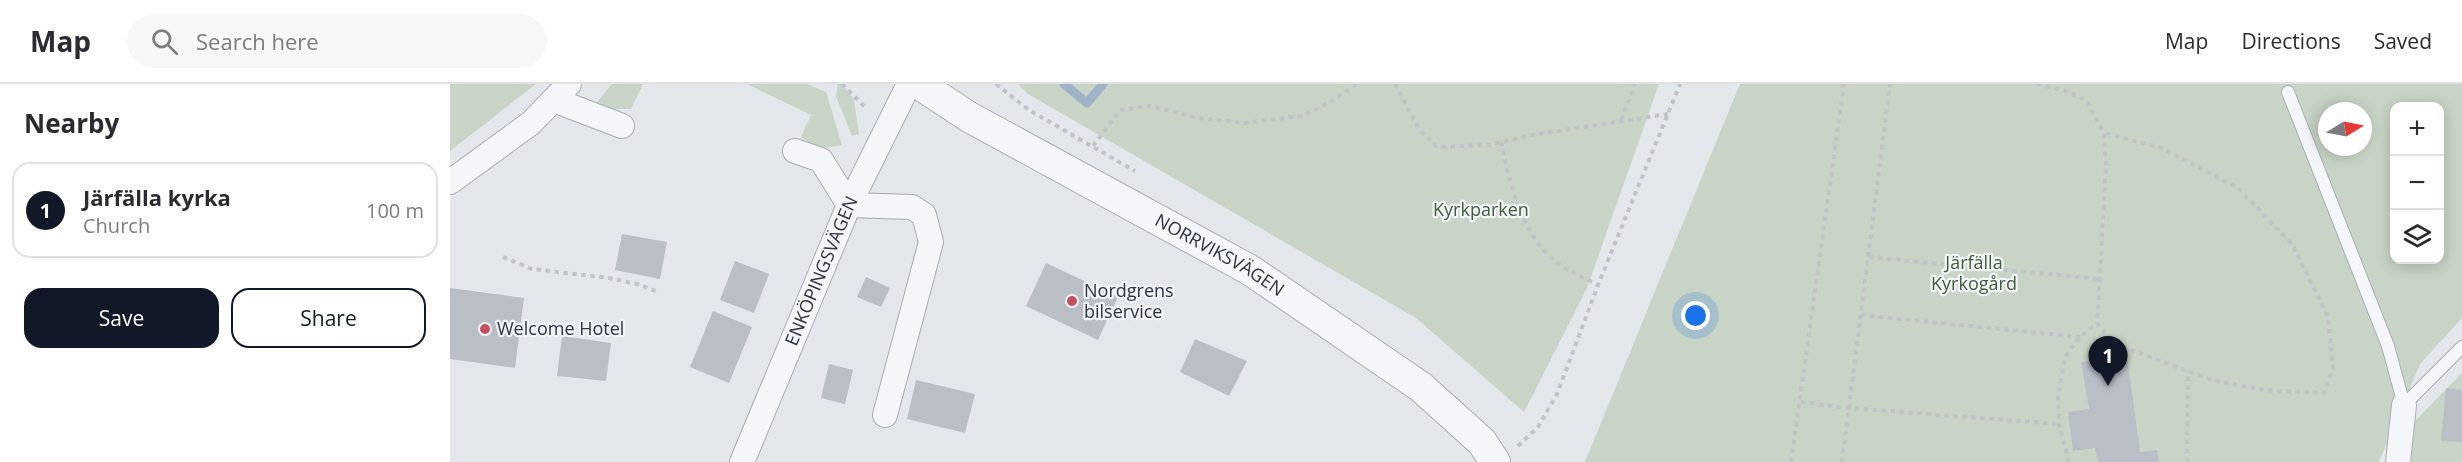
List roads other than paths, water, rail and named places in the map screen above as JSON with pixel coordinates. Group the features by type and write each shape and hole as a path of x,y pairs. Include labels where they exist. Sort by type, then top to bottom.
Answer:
{"street":[{"name":"ENKÖPINGSVÄGEN","path":"742,462 849,205 909,84"},
{"name":"NORRVIKSVÄGEN","path":"919,84 969,117 1250,270 1421,387 1482,442 1505,455"},
{"path":"450,182 531,123 561,92 622,126"},
{"path":"795,151 821,160 849,205 912,207 924,215 931,242 885,415"},
{"path":"2398,462 2404,405"}],"lane":[{"path":"2288,92 2388,346 2404,405 2462,347"}],"waterway":[{"path":"1064,84 1087,103 1103,84"}],"place":[{"name":"Nordgrens bilservice","path":"1072,301"},
{"name":"Welcome Hotel","path":"485,329"},
{"name":"Järfälla kyrka","path":"2108,386"}],"park label":[{"name":"Kyrkparken","path":"1481,210"},
{"name":"Järfälla Kyrkogård","path":"1974,273"}]}
